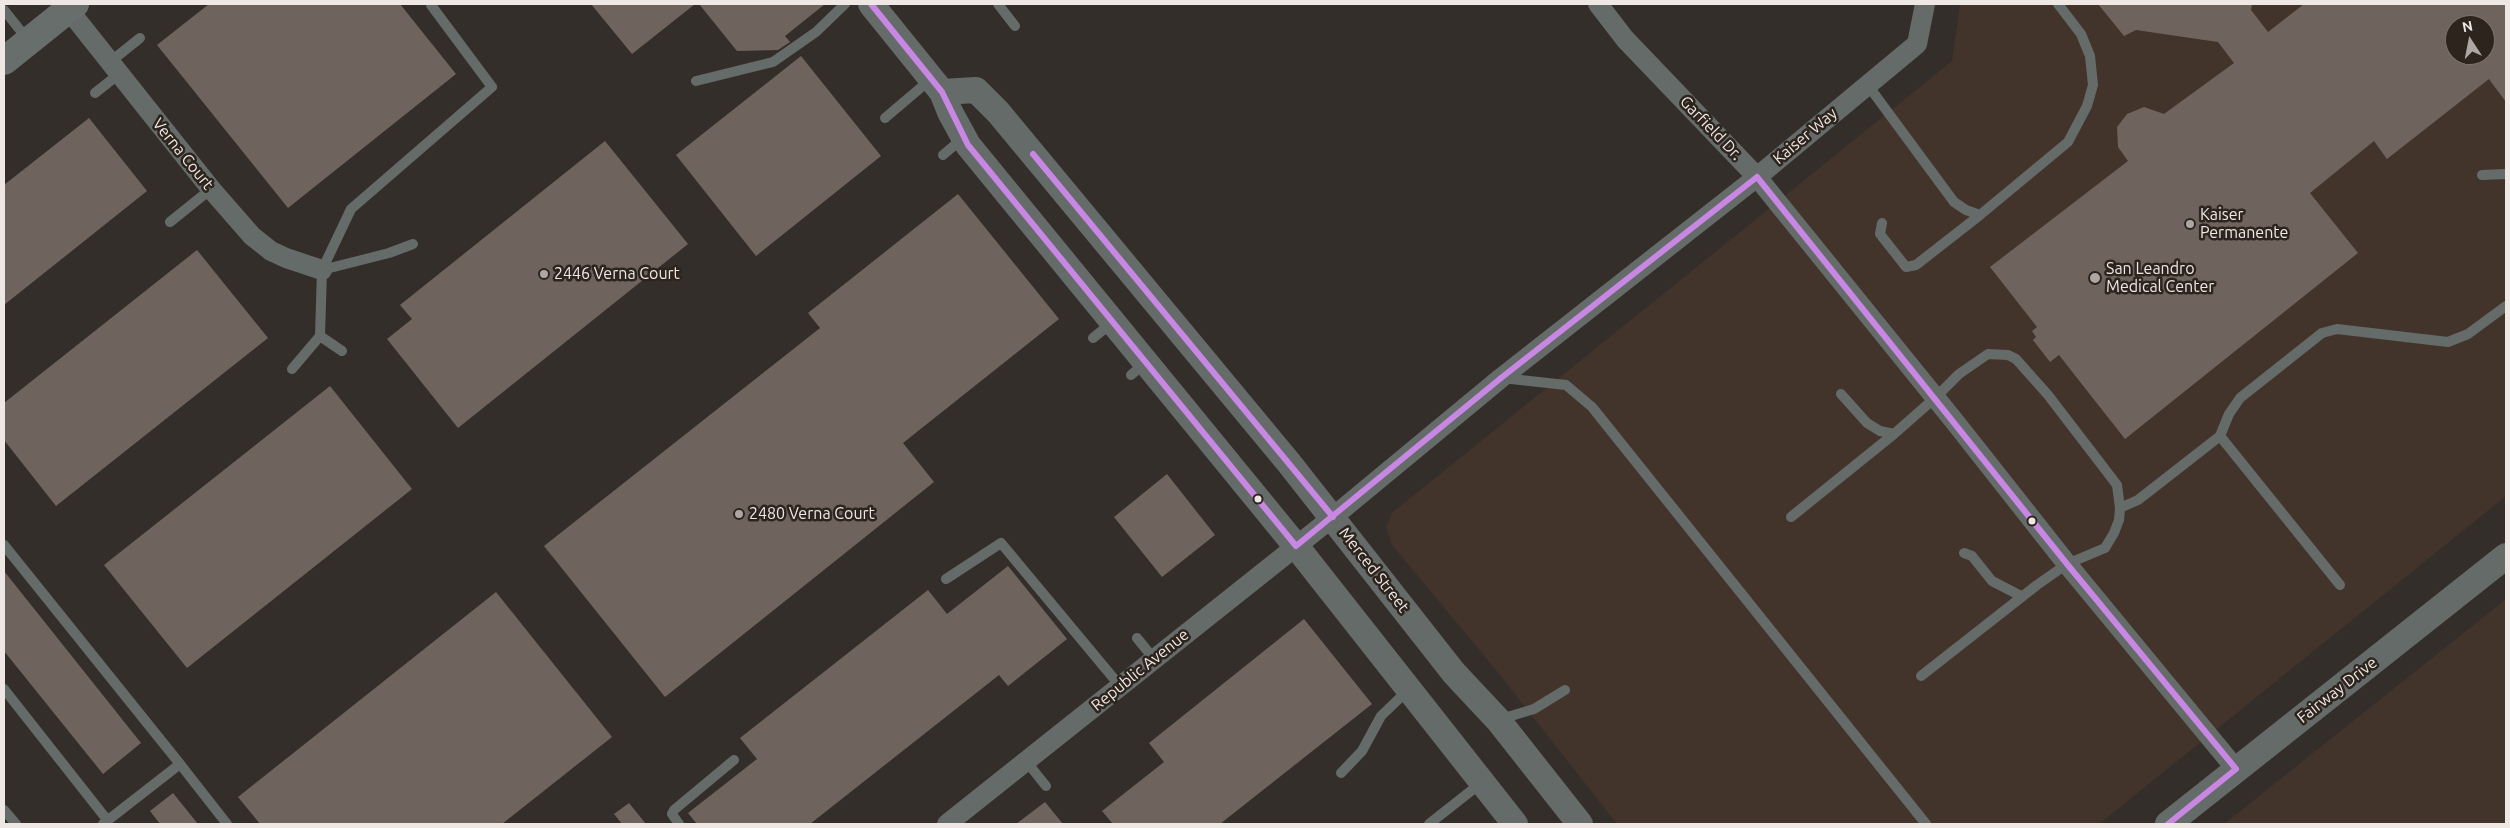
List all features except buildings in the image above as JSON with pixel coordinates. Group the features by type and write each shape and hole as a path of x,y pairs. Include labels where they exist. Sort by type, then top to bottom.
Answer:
{"main road":[{"path":"4,61 71,6"}],"street":[{"path":"871,4 936,85 964,138 1113,322 1138,369 1296,546 1516,824"},
{"name":"Garfield Dr.","path":"1598,4 1625,39 1757,176 1936,397 2067,564 2236,769"},
{"name":"Kaiser Way","path":"1333,517 1501,378 1757,176 1917,44 1925,4"},
{"name":"Verna Court","path":"71,6 114,68 211,189 252,236 271,251 322,270"},
{"name":"Merced Street","path":"936,85 976,90 998,112 1333,517 1454,673 1498,720 1580,824"},
{"name":"Republic Avenue","path":"953,823 1026,761 1333,517"},
{"name":"Fairway Drive","path":"2168,824 2506,556"}],"lane":[{"path":"696,81 773,62 816,32 845,4"},
{"path":"998,4 1015,26"},
{"path":"1882,223 1880,234 1906,267 1916,265 2068,142 2087,106 2093,85 2090,56 2081,34 2058,4"},
{"path":"292,369 320,336 322,270 351,209 492,87 431,5"},
{"path":"4,10 29,41"},
{"path":"95,93 140,38"},
{"path":"1867,84 1954,202 1966,210 1980,215"},
{"path":"884,118 936,85"},
{"path":"943,155 964,138"},
{"path":"2482,175 2506,174"},
{"path":"170,222 211,189"},
{"path":"322,270 389,254 412,244"},
{"path":"2120,508 2138,500 2220,436 2229,414 2240,398 2322,333 2337,329 2448,342 2468,334 2506,306"},
{"path":"1093,338 1113,322"},
{"path":"320,336 342,351"},
{"path":"1791,517 1894,434 1959,374 1988,354 2003,354 2016,359 2048,395 2111,475 2119,493 2120,508 2119,520 2114,533 2105,548 2067,564 2021,596 1921,676"},
{"path":"1501,378 1566,386 1592,407 1926,824"},
{"path":"1841,394 1867,423 1880,431 1894,434"},
{"path":"2220,436 2340,585"},
{"path":"946,579 1001,542 1120,686"},
{"path":"4,544 226,824"},
{"path":"1964,553 1972,556 1992,581 2021,596"},
{"path":"1137,638 1154,659"},
{"path":"4,689 106,822 180,764"},
{"path":"1341,773 1362,751 1381,716 1409,689"},
{"path":"1498,720 1534,709 1565,690"},
{"path":"679,824 672,814 674,810 734,760"},
{"path":"1026,761 1046,786"},
{"path":"1429,824 1482,782"},
{"path":"4,810 16,824"}],"shaded area":[{"name":"San Leandro Medical Center","path":"1960,4 2506,4 2506,496 2099,824 1617,824 1496,670 1392,545 1386,527 1393,512 1952,61"},
{"path":"2506,599 2506,824 2224,824"}],"transit line":[{"path":"871,4 942,92 968,145 1296,546 1501,378 1757,177"},
{"path":"1033,154 1333,517"},
{"path":"1757,177 2067,564 2236,769"},
{"path":"2168,824 2236,769"}],"place":[{"name":"Kaiser Permanente","path":"2190,224"},
{"name":"2446 Verna Court","path":"544,274"},
{"name":"San Leandro Medical Center","path":"2095,278"},
{"name":"2480 Verna Court","path":"739,514"}]}
